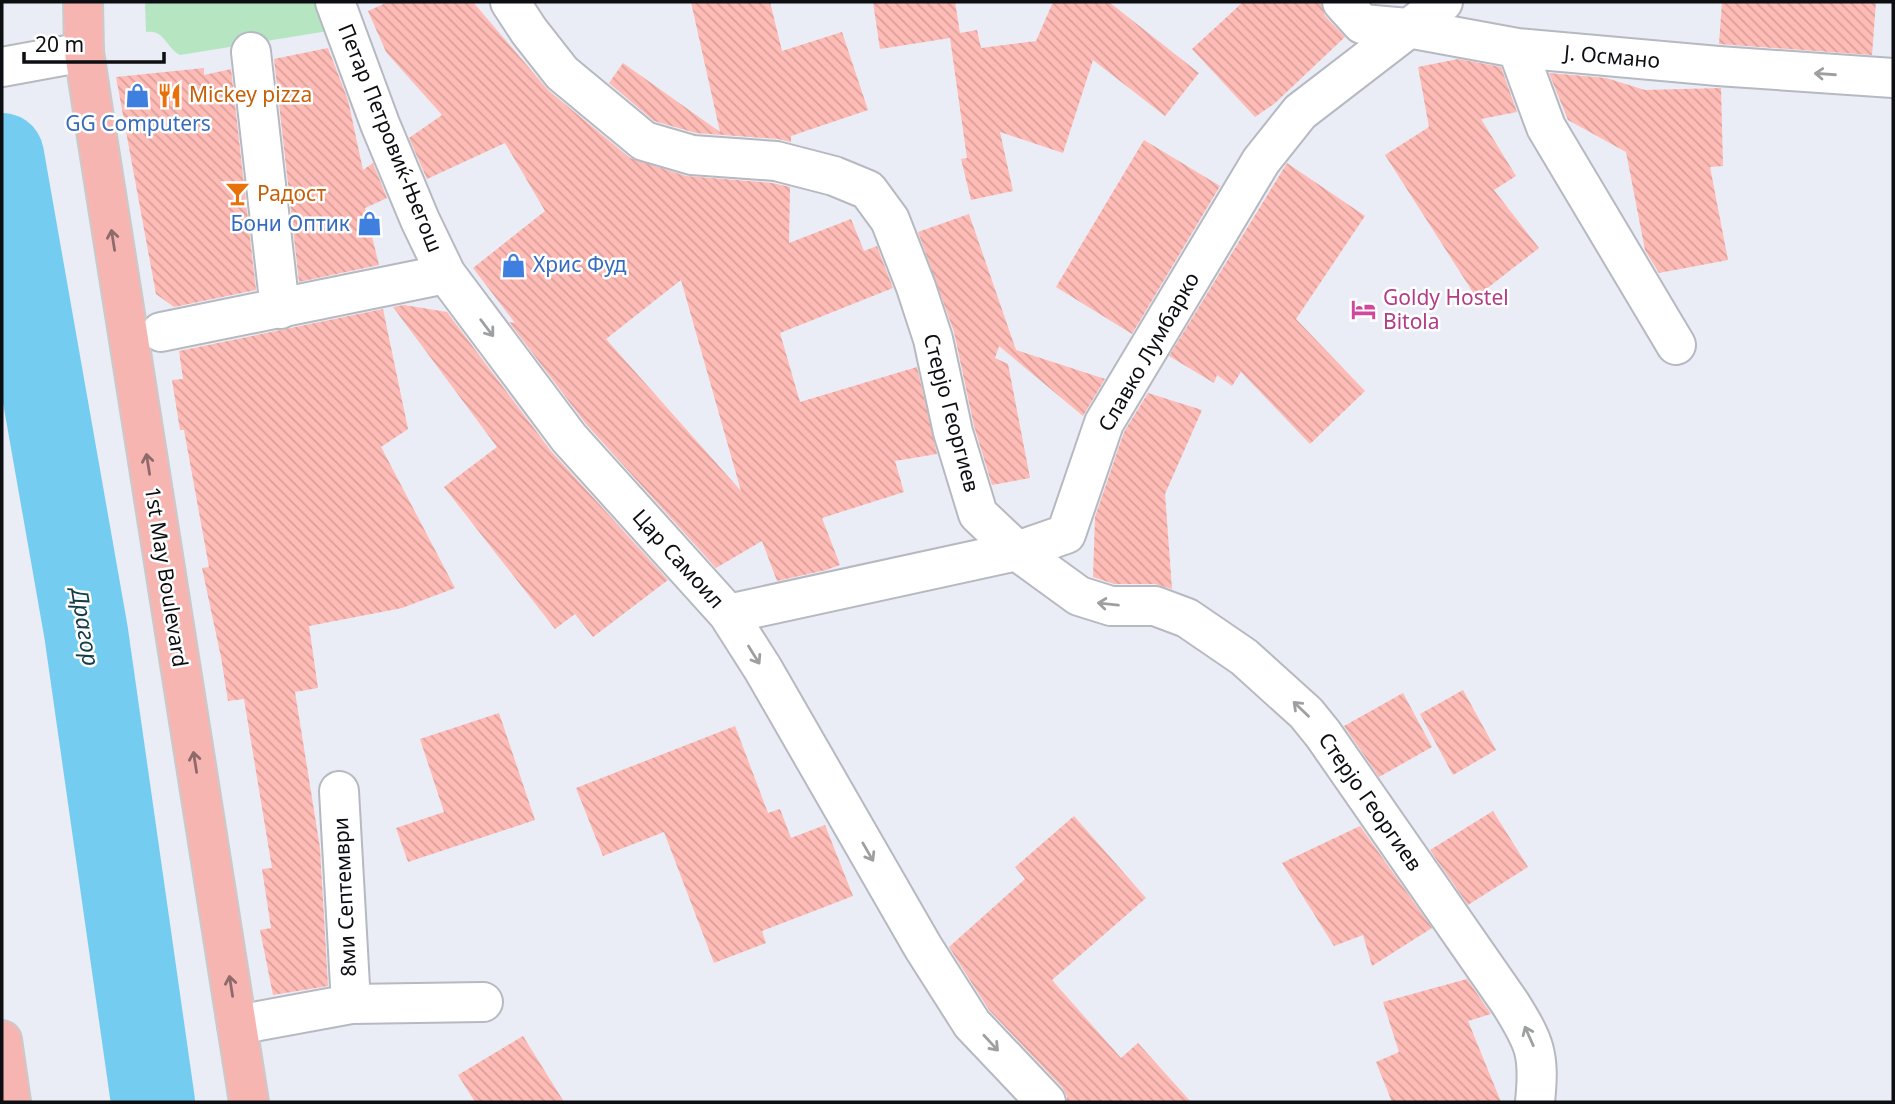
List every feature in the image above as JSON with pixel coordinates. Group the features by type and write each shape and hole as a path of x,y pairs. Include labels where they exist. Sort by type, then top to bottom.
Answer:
{"main road":[{"name":"1st May Boulevard","path":"83,2 84,52 249,1102"},
{"path":"2,1040 11,1102"}],"street":[{"name":"Петар Петровиќ-Његош","path":"335,2 380,124 446,274"},
{"name":"Стерјо Георгиев","path":"510,2 562,73 644,141 692,155 776,161 834,176 868,190 890,220 916,287 933,339 953,432 978,514 1017,551 1079,596 1111,606 1155,606 1187,618 1244,657 1306,713 1503,991 1531,1037 1536,1058 1535,1102"},
{"name":"Ј. Османо","path":"1342,2 1362,23 1408,28 1517,48 1893,78"},
{"name":"Славко Лумбарко","path":"728,614 1017,551 1066,534 1104,423 1261,161 1300,112 1443,2"},
{"path":"1517,48 1546,127 1676,345"},
{"path":"10,65 84,52"},
{"path":"251,52 280,309"},
{"path":"161,332 446,274"},
{"name":"Цар Самоил","path":"446,274 569,438 728,614 763,669 923,947 972,1024 1046,1102"},
{"name":"8ми Септември","path":"339,791 351,1004"},
{"name":"8ми Септември","path":"237,1025 351,1004 483,1002"}],"green space":[{"path":"145,2 316,2 328,31 180,55 157,33 146,32"}],"building":[{"path":"388,2 473,2 548,90 630,158 686,176 790,187 789,243 851,219 864,251 877,246 893,288 780,333 800,402 917,367 937,454 895,461 904,492 822,518 840,565 777,581 762,541 716,568 586,424 509,322 515,323 473,268 545,211 505,143 427,179 409,138 442,115 386,52 368,11","holes":["681,280 741,491 606,339"]},
{"path":"691,2 770,2 782,51 842,32 868,110 791,136 791,142 696,133 654,121 609,83 623,63 720,132"},
{"path":"873,2 955,2 960,33 977,30 981,48 1036,41 1053,2 1109,2 1199,73 1165,116 1093,60 1063,153 1000,132 1013,191 971,200 961,159 967,158 950,38 880,49"},
{"path":"1243,2 1321,2 1325,16 1345,37 1274,104 1255,117 1192,49"},
{"path":"1722,2 1876,2 1872,55 1719,44"},
{"path":"328,48 348,100 363,170 373,163 387,198 365,208 379,265 299,282 274,59"},
{"path":"1458,59 1501,67 1517,112 1481,119 1516,176 1494,190 1539,248 1476,297 1385,155 1429,127 1418,67"},
{"path":"204,68 204,75 231,69 256,290 174,307 156,294 116,77"},
{"path":"1549,73 1606,78 1645,90 1721,88 1723,166 1710,167 1728,260 1659,273 1645,250 1626,152 1568,120"},
{"path":"1144,140 1220,186 1132,334 1056,287"},
{"path":"1287,163 1365,216 1296,319 1365,391 1310,444 1241,372 1232,386 1217,375 1214,383 1169,356"},
{"path":"969,214 1016,350 1105,379 1083,416 999,346 995,358 1008,364 1030,478 992,485 974,426 954,332 918,232"},
{"path":"404,305 447,312 551,451 668,580 593,637 575,614 555,629 444,487 497,447 393,307"},
{"path":"383,309 408,429 381,447 455,588 402,608 309,626 318,688 295,692 320,848 328,986 273,995 260,930 271,928 262,869 272,868 244,699 228,701 202,568 209,567 172,380 183,379 179,351"},
{"path":"1148,393 1202,410 1165,494 1172,589 1155,584 1114,584 1093,577 1095,517 1124,432"},
{"path":"1463,690 1496,750 1453,775 1420,714"},
{"path":"1403,693 1432,747 1379,777 1344,726"},
{"path":"499,713 535,820 408,862 396,828 444,812 420,739"},
{"path":"735,726 768,813 780,809 791,838 825,825 853,896 762,931 766,943 714,963 664,832 603,856 576,788"},
{"path":"1493,811 1528,867 1468,905 1430,850"},
{"path":"1074,816 1146,898 1052,980 1121,1058 1138,1043 1191,1102 1067,1102 1062,1087 989,1010 949,947 1025,879 1015,867"},
{"path":"1360,826 1432,928 1372,966 1363,935 1334,946 1282,863"},
{"path":"1467,979 1491,1014 1468,1021 1501,1102 1392,1102 1376,1062 1399,1052 1383,1002"},
{"path":"523,1036 564,1102 475,1102 458,1075"}],"waterway":[{"name":"Драгор","path":"2,155 86,632 153,1102"}],"place":[{"name":"GG Computers","path":"138,95"},
{"name":"Mickey pizza","path":"169,95"},
{"name":"Радост","path":"237,194"},
{"name":"Бони Оптик","path":"370,224"},
{"name":"Хрис Фуд","path":"513,265"},
{"name":"Goldy Hostel Bitola","path":"1363,310"}]}
